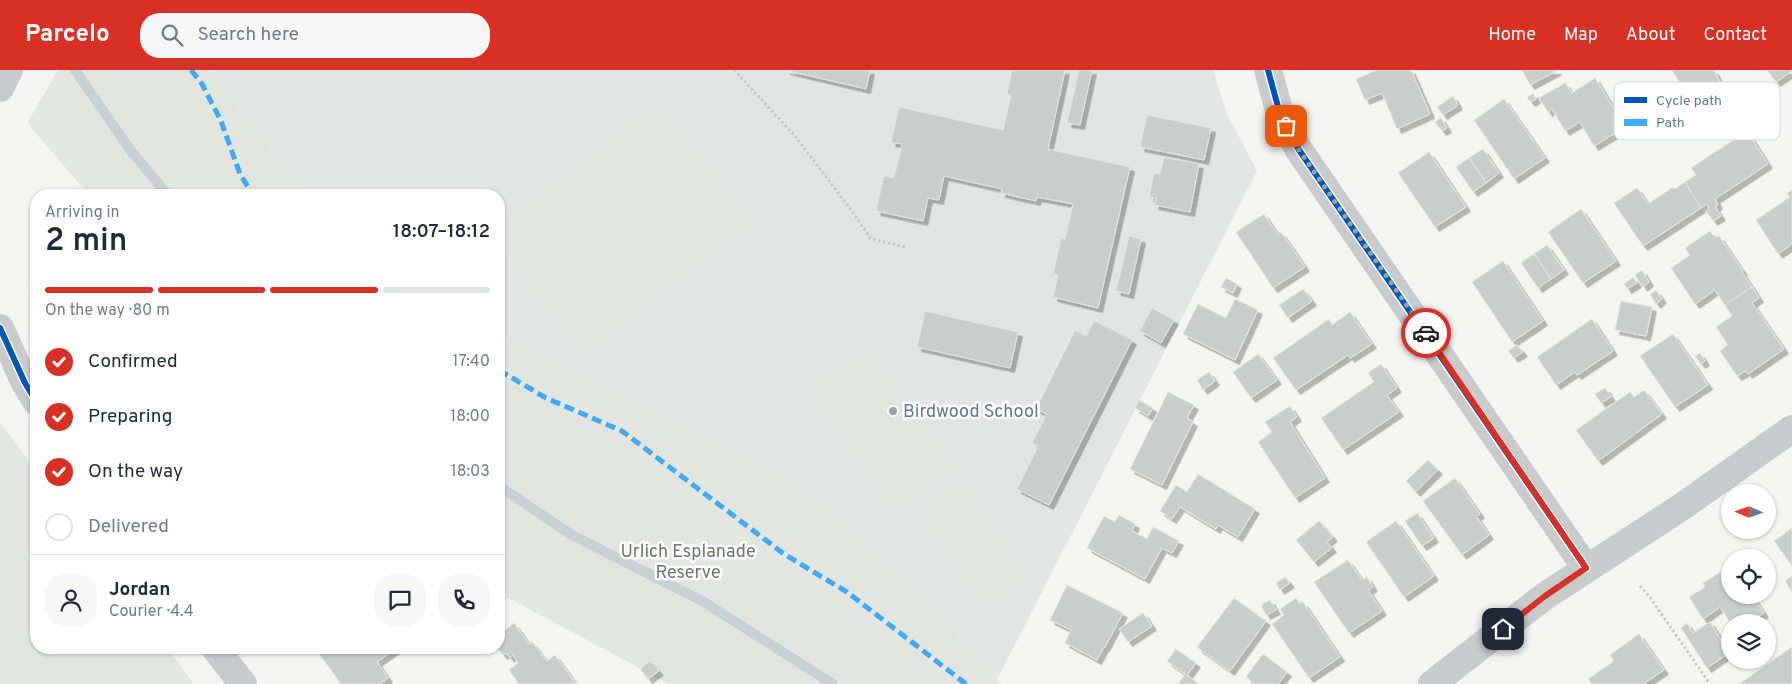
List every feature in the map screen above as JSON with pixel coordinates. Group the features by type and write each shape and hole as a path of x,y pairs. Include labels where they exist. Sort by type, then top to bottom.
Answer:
{"street":[{"path":"0,88 9,70"},
{"path":"1268,70 1280,114 1299,150 1586,568"},
{"path":"0,328 30,391"},
{"path":"1432,684 1545,596 1683,506 1792,429"},
{"path":"220,654 243,684"}],"path":[{"path":"734,70 794,136 872,239 906,247"},
{"path":"1640,586 1649,596 1710,684"}],"shaded area":[{"name":"Birdwood School","path":"209,70 1213,70 1227,114 1257,171 997,680 937,610 806,490 505,336 505,189 304,189"}],"green space":[{"path":"58,70 209,70 304,189 84,189 27,123"},
{"path":"659,102 754,221 583,355 505,254 505,221"},
{"name":"Urlich Esplanade Reserve","path":"505,336 806,490 937,610 997,680 1004,684 669,684 505,596"},
{"path":"869,346 955,470 893,513 807,390"},
{"path":"0,422 30,463 30,654 172,654 194,684 0,684"},
{"path":"962,480 1029,576 985,608 917,511"}],"building":[{"path":"785,70 870,70 866,89"},
{"path":"1012,70 1065,70 1048,149 1130,167 1098,308 1053,297 1058,275 1053,274 1061,238 1065,239 1073,204 1037,197 1036,201 1001,193 1002,189 944,176 939,200 928,198 923,221 876,211 884,176 894,178 902,144 891,142 899,107 1003,130 1011,95 1007,94"},
{"path":"1079,70 1092,70 1080,125 1067,123"},
{"path":"1377,70 1411,70 1430,114 1397,129 1382,93 1365,100 1356,79"},
{"path":"1522,70 1558,70 1530,85"},
{"path":"1672,70 1714,70 1720,82 1679,82"},
{"path":"1767,70 1792,70 1792,71 1776,82"},
{"path":"1595,78 1614,109 1614,134 1594,146 1580,122 1565,131 1552,109 1548,112 1539,98 1565,83 1572,93"},
{"path":"1533,93 1536,99 1531,102 1527,98"},
{"path":"1453,96 1458,105 1443,115 1437,107"},
{"path":"1504,99 1545,158 1514,179 1474,120"},
{"path":"1147,115 1211,128 1204,160 1140,147"},
{"path":"1441,118 1447,128 1442,131 1435,122"},
{"path":"1733,140 1753,140 1768,164 1715,199 1718,205 1715,207 1721,216 1713,221 1706,211 1709,209 1707,204 1701,208 1685,182 1696,175 1691,168"},
{"path":"1483,149 1499,173 1486,183 1469,158"},
{"path":"1429,152 1466,207 1435,227 1398,173"},
{"path":"1164,157 1199,164 1190,212 1154,205 1156,198 1149,197 1154,173 1160,174"},
{"path":"1469,158 1486,183 1473,192 1456,167"},
{"path":"1685,182 1701,208 1643,246 1614,203 1637,188 1648,204 1673,187 1675,189"},
{"path":"1792,190 1792,244 1778,254 1756,220 1790,197 1787,193"},
{"path":"1581,209 1616,261 1583,283 1548,232"},
{"path":"1264,214 1277,234 1281,232 1305,267 1273,288 1236,232"},
{"path":"1710,231 1715,238 1719,236 1752,287 1725,305 1715,290 1695,304 1671,268 1690,255 1685,248"},
{"path":"1129,236 1141,239 1129,294 1116,291"},
{"path":"1547,245 1564,270 1551,279 1534,254"},
{"path":"1534,254 1551,279 1538,288 1521,263"},
{"path":"1503,261 1543,321 1512,342 1472,282"},
{"path":"1642,270 1649,282 1643,287 1635,275"},
{"path":"1633,277 1637,283 1627,289 1624,284"},
{"path":"1226,278 1237,284 1233,293 1221,287"},
{"path":"1752,287 1759,298 1752,303 1784,349 1748,374 1746,371 1737,376 1720,351 1728,345 1716,327 1732,316 1725,305"},
{"path":"1303,289 1312,301 1288,318 1279,305"},
{"path":"1656,290 1662,299 1656,304 1650,295"},
{"path":"1235,299 1258,310 1235,360 1183,334 1198,304 1226,318"},
{"path":"1621,301 1652,307 1646,336 1615,330"},
{"path":"1152,308 1174,320 1161,343 1140,331"},
{"path":"925,311 1018,332 1010,368 917,347"},
{"path":"1350,312 1372,344 1350,358 1348,355 1296,390 1273,358 1329,319 1332,325"},
{"path":"1592,319 1613,351 1577,375 1575,372 1556,385 1537,357"},
{"path":"1094,321 1132,340 1049,505 1017,489 1038,446 1032,443 1047,414 1036,409 1075,330 1086,336"},
{"path":"1673,334 1708,385 1675,407 1640,356"},
{"path":"1517,345 1523,352 1514,358 1508,351"},
{"path":"1700,353 1705,361 1701,364 1695,356"},
{"path":"1258,354 1277,380 1251,398 1233,372"},
{"path":"1381,364 1397,388 1387,395 1399,412 1343,450 1321,418 1374,382 1368,373"},
{"path":"1209,372 1215,381 1203,390 1197,380"},
{"path":"1605,388 1611,397 1601,403 1595,394"},
{"path":"1644,390 1662,414 1598,461 1576,430 1630,392 1634,397"},
{"path":"1168,392 1194,405 1187,418 1193,422 1162,485 1130,469"},
{"path":"1139,400 1153,408 1148,416 1135,408"},
{"path":"1290,406 1297,417 1290,422 1325,478 1295,498 1258,442 1272,432 1265,422"},
{"path":"1428,460 1438,470 1416,492 1406,481"},
{"path":"1198,474 1255,509 1238,537 1218,525 1216,529 1180,507 1172,519 1160,511 1176,485 1187,492"},
{"path":"1455,478 1480,514 1476,516 1489,535 1462,555 1423,501"},
{"path":"1417,513 1434,538 1422,546 1405,521"},
{"path":"1119,515 1135,524 1132,531 1147,539 1153,527 1179,541 1172,553 1162,548 1145,579 1087,548 1104,516 1115,522"},
{"path":"1319,521 1333,537 1327,542 1332,548 1314,562 1296,540"},
{"path":"1396,521 1434,576 1404,597 1366,542"},
{"path":"1792,528 1792,566 1774,541"},
{"path":"1348,560 1362,580 1367,577 1373,587 1368,590 1382,611 1349,633 1314,582"},
{"path":"1721,572 1721,604 1758,604 1764,613 1725,614 1720,607 1703,619 1689,597 1705,587 1703,583"},
{"path":"1792,576 1792,592 1785,581"},
{"path":"1285,577 1290,583 1280,590 1276,583"},
{"path":"1067,585 1123,613 1097,660 1065,643 1071,630 1050,620"},
{"path":"1234,598 1266,621 1230,671 1197,647"},
{"path":"1296,598 1300,604 1303,602 1340,657 1309,678 1272,624 1284,615 1280,609"},
{"path":"1270,600 1276,610 1266,615 1261,605"},
{"path":"1143,613 1152,626 1128,642 1119,629"},
{"path":"1710,622 1721,640 1721,658 1707,668 1681,628 1687,623 1693,633"},
{"path":"514,623 529,644 532,642 547,661 555,655 576,684 519,684 509,670 518,663 513,655 510,658 505,654 505,630"},
{"path":"1639,634 1664,670 1643,684 1592,684 1588,679 1614,661 1610,655"},
{"path":"1792,647 1792,684 1739,684 1760,669 1776,669 1776,658"},
{"path":"1176,649 1196,663 1187,675 1199,684 1178,684 1185,674 1167,661"},
{"path":"319,654 388,654 377,662 388,678 380,684 341,684"},
{"path":"1263,654 1287,672 1278,684 1255,684 1246,677"},
{"path":"650,661 659,671 648,679 640,669"}],"waterway":[{"path":"75,70 131,151 163,189"},
{"path":"505,490 572,535 704,602 833,684"}],"marked path":[{"path":"191,70 202,84 221,121 240,174 249,189"},
{"path":"505,374 546,398 622,431 784,554 847,592 966,684"}],"cycle path":[{"path":"1268,70 1280,114 1299,150 1586,568"},
{"path":"0,328 30,391"}],"way so far":[{"path":"1286,126 1299,150 1426,333"}],"place":[{"name":"Birdwood School","path":"893,411"}],"route":[{"path":"1426,333 1586,568 1545,596 1503,629"}]}
